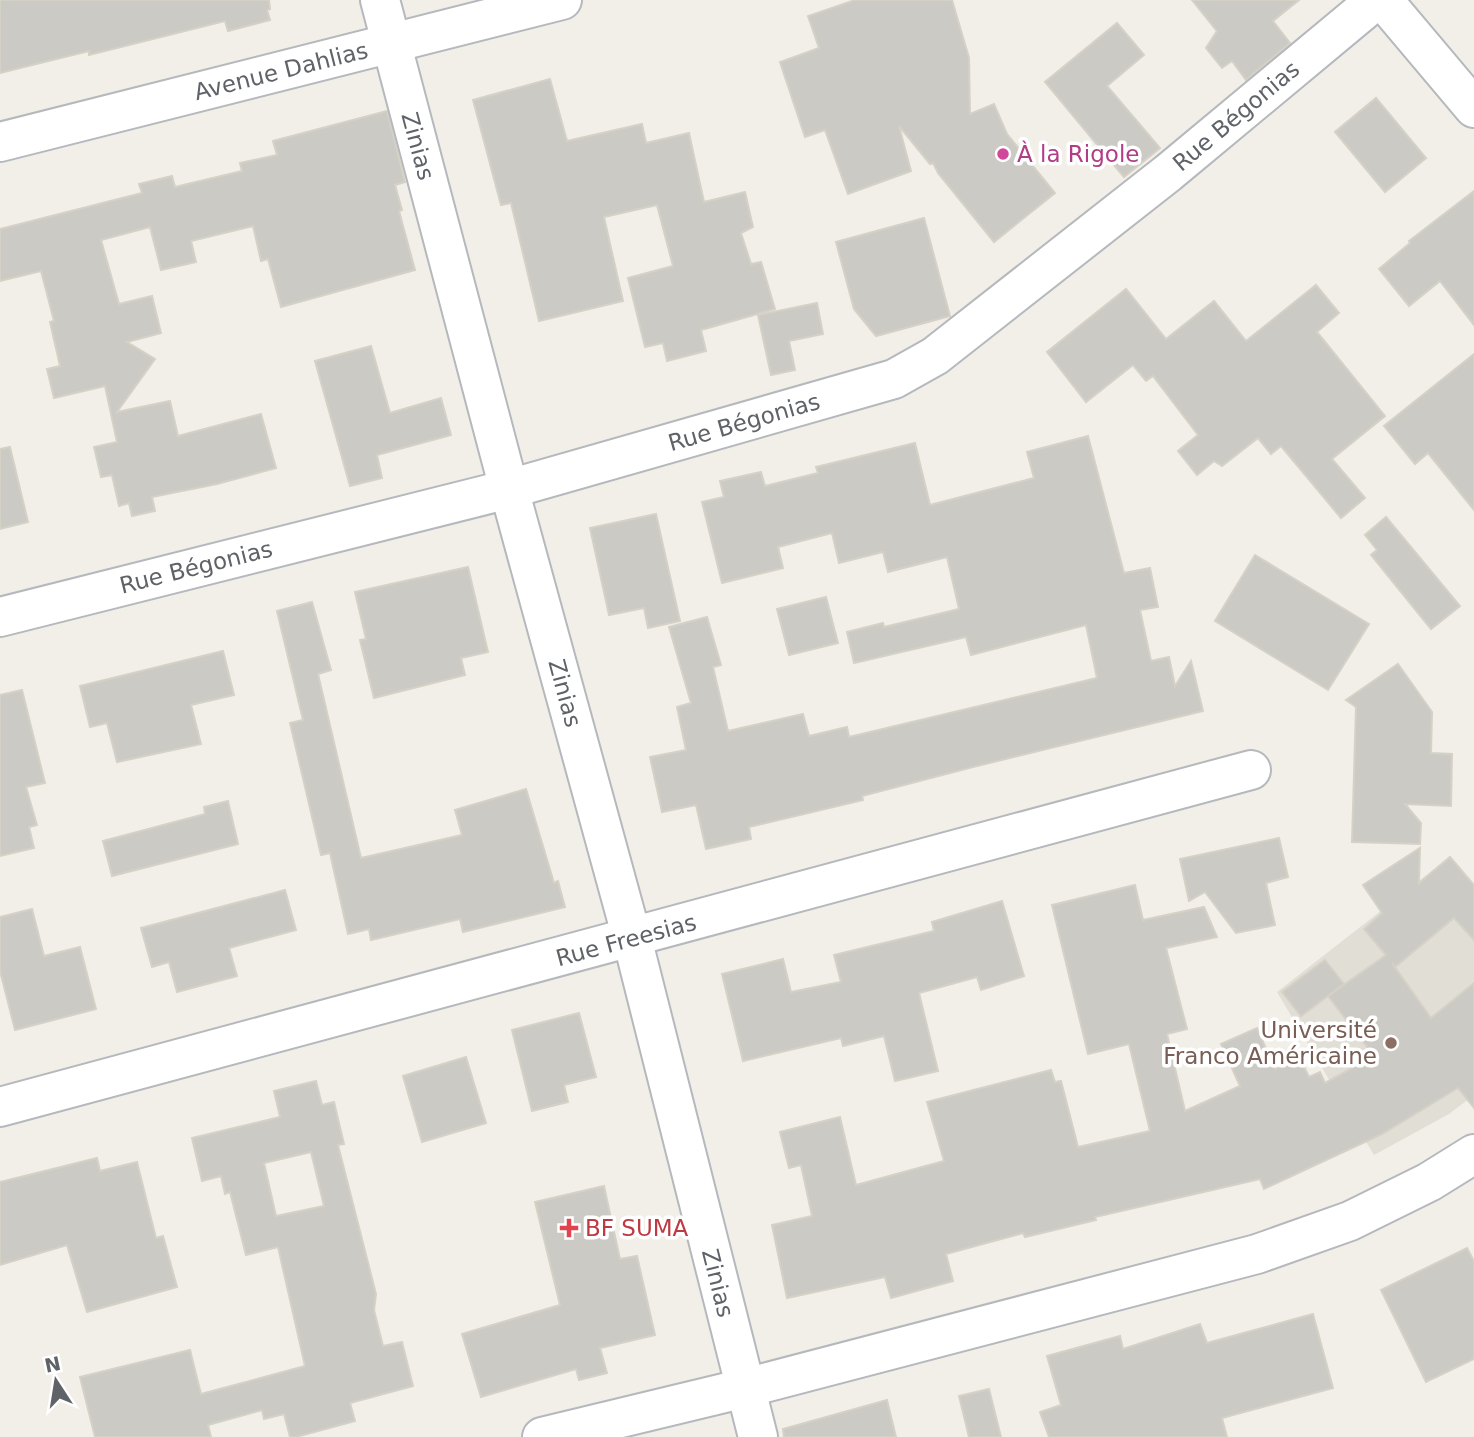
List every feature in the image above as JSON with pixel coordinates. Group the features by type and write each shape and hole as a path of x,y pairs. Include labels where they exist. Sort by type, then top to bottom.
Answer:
{"street":[{"name":"Zinias","path":"380,0 509,489 632,938 758,1437"},
{"name":"Avenue Dahlias","path":"0,142 562,0"},
{"name":"Rue Bégonias","path":"0,617 509,489 894,379 935,356 1168,173 1376,0"},
{"path":"1383,0 1474,108"},
{"name":"Rue Freesias","path":"0,1107 1251,770"},
{"path":"542,1437 745,1388 1258,1254 1350,1221 1429,1182 1474,1154"}],"shaded area":[{"name":"Université Franco Américaine","path":"1450,857 1474,886 1474,1095 1449,1114 1374,1155 1277,992"}],"building":[{"path":"0,0 269,0 270,9 267,10 270,20 228,31 225,21 89,55 89,51 0,73"},
{"path":"855,0 952,0 969,58 970,114 994,104 1007,134 1055,193 994,242 938,173 933,163 930,164 899,126 911,171 848,194 825,130 805,137 780,62 819,48 808,16"},
{"path":"1192,0 1299,0 1273,21 1290,43 1246,80 1232,61 1222,68 1206,48 1217,31"},
{"path":"1117,23 1144,55 1107,86 1160,148 1124,177 1045,82"},
{"path":"550,79 567,141 642,124 646,143 689,133 704,202 745,192 753,227 741,233 751,264 761,262 775,309 701,330 706,351 667,361 663,343 645,347 628,278 673,266 657,205 604,217 623,301 539,321 511,203 501,205 473,100"},
{"path":"1376,98 1426,158 1385,192 1335,132"},
{"path":"387,111 405,182 395,185 402,210 399,211 415,270 281,307 268,259 261,261 253,226 191,241 196,262 161,270 150,227 101,240 119,304 152,296 161,333 127,342 155,359 117,412 170,401 178,436 261,414 276,468 217,484 152,497 155,511 132,516 129,503 119,506 112,475 101,477 94,447 117,442 105,386 54,398 47,369 60,366 50,322 54,321 41,271 0,281 0,229 142,193 139,184 172,176 175,187 242,171 240,163 277,155 273,141"},
{"path":"1474,191 1474,325 1440,281 1409,306 1379,269 1410,243 1409,241"},
{"path":"924,218 950,316 876,336 854,309 836,242"},
{"path":"1316,285 1339,313 1317,332 1385,416 1332,459 1365,498 1341,518 1281,446 1271,454 1258,438 1222,466 1214,461 1197,475 1178,451 1198,435 1153,376 1146,381 1133,365 1086,402 1047,352 1126,289 1166,339 1214,301 1246,341"},
{"path":"817,303 823,334 789,341 795,370 771,375 758,315"},
{"path":"371,346 390,413 441,398 451,435 377,455 382,478 350,486 315,361"},
{"path":"1474,354 1474,510 1428,453 1415,464 1384,426"},
{"path":"1088,436 1124,573 1150,568 1158,607 1140,610 1151,661 1169,657 1175,686 1191,661 1203,711 973,767 862,796 863,800 749,827 751,839 706,849 696,805 662,812 650,757 686,750 677,707 691,703 669,627 707,617 721,665 713,667 728,731 803,714 809,736 847,727 849,737 1097,678 1086,625 971,655 966,637 854,663 847,632 883,623 884,627 959,609 947,557 888,572 883,552 839,563 832,533 778,547 783,568 722,583 702,502 724,497 720,481 761,472 765,486 818,473 816,467 915,443 930,505 1034,478 1027,452"},
{"path":"10,447 28,522 0,529 0,449"},
{"path":"656,514 680,621 648,628 644,608 609,615 590,528"},
{"path":"1386,517 1460,606 1431,629 1371,555 1377,550 1365,535"},
{"path":"1255,555 1369,624 1328,690 1215,621"},
{"path":"468,567 488,652 461,658 465,675 374,698 360,640 366,639 355,592"},
{"path":"826,597 838,643 789,655 777,609"},
{"path":"312,602 331,670 318,674 361,858 462,835 455,810 526,789 554,883 558,881 565,907 463,932 460,919 371,940 369,929 348,934 330,853 321,855 290,723 303,720 277,611"},
{"path":"223,651 234,695 191,705 201,744 117,762 107,723 90,727 80,686"},
{"path":"1398,664 1432,712 1431,753 1452,754 1451,806 1405,804 1421,823 1420,844 1352,842 1356,707 1346,700"},
{"path":"22,690 45,783 26,787 37,825 29,827 34,848 0,856 0,695"},
{"path":"228,801 238,844 112,876 103,841 205,814 204,807"},
{"path":"1279,838 1288,877 1266,883 1275,925 1236,933 1205,892 1189,901 1180,859"},
{"path":"1420,848 1419,883 1450,857 1474,885 1474,940 1454,918 1395,967 1392,963 1431,1018 1474,983 1474,1108 1458,1088 1382,1134 1264,1189 1260,1179 1095,1217 1096,1220 1025,1237 1023,1233 946,1254 953,1281 891,1298 885,1277 787,1298 772,1225 812,1216 801,1165 789,1168 780,1132 840,1117 856,1185 944,1161 927,1102 1051,1070 1055,1082 1061,1081 1078,1147 1150,1131 1129,1044 1088,1054 1052,905 1135,885 1143,920 1204,907 1217,937 1166,948 1187,1029 1167,1034 1185,1111 1240,1086 1221,1044 1257,1028 1275,1069 1300,1058 1309,1077 1320,1072 1325,1083 1374,1056 1328,996 1386,955 1364,929 1382,913 1363,885"},
{"path":"285,890 296,930 229,948 237,976 177,992 169,962 152,967 141,928"},
{"path":"1002,901 1024,976 981,990 977,977 919,993 938,1071 895,1081 884,1036 843,1046 841,1038 743,1061 722,974 783,959 791,992 841,982 834,955 934,931 932,922"},
{"path":"32,909 44,956 80,947 96,1009 15,1030 0,971 0,917"},
{"path":"1325,960 1344,984 1301,1016 1282,992"},
{"path":"579,1013 596,1077 564,1085 568,1102 532,1111 512,1030"},
{"path":"466,1057 486,1123 422,1142 403,1076"},
{"path":"316,1081 322,1105 334,1102 344,1144 338,1145 376,1294 374,1310 383,1346 402,1342 413,1386 350,1403 355,1421 296,1437 290,1437 284,1414 264,1419 262,1410 208,1425 211,1437 95,1437 80,1377 190,1350 201,1394 305,1366 278,1247 246,1255 230,1192 225,1194 221,1176 202,1181 192,1138 280,1117 274,1091","holes":["311,1152 324,1206 276,1216 264,1163"]},
{"path":"97,1158 100,1171 137,1162 156,1238 163,1236 177,1287 87,1312 67,1245 0,1265 0,1182"},
{"path":"604,1186 620,1259 637,1256 655,1335 600,1348 607,1373 579,1380 576,1369 481,1397 462,1334 560,1305 535,1202"},
{"path":"1467,1248 1474,1261 1474,1359 1426,1382 1381,1290"},
{"path":"1313,1314 1333,1388 1222,1418 1227,1437 1049,1437 1040,1412 1061,1405 1047,1356 1120,1336 1123,1349 1200,1324 1207,1343"},
{"path":"989,1389 1001,1437 969,1437 959,1396"},
{"path":"887,1400 896,1437 784,1437 783,1429"}],"place":[{"name":"À la Rigole","path":"1003,154"},
{"name":"Université Franco Américaine","path":"1391,1043"},
{"name":"BF SUMA","path":"569,1228"}]}
